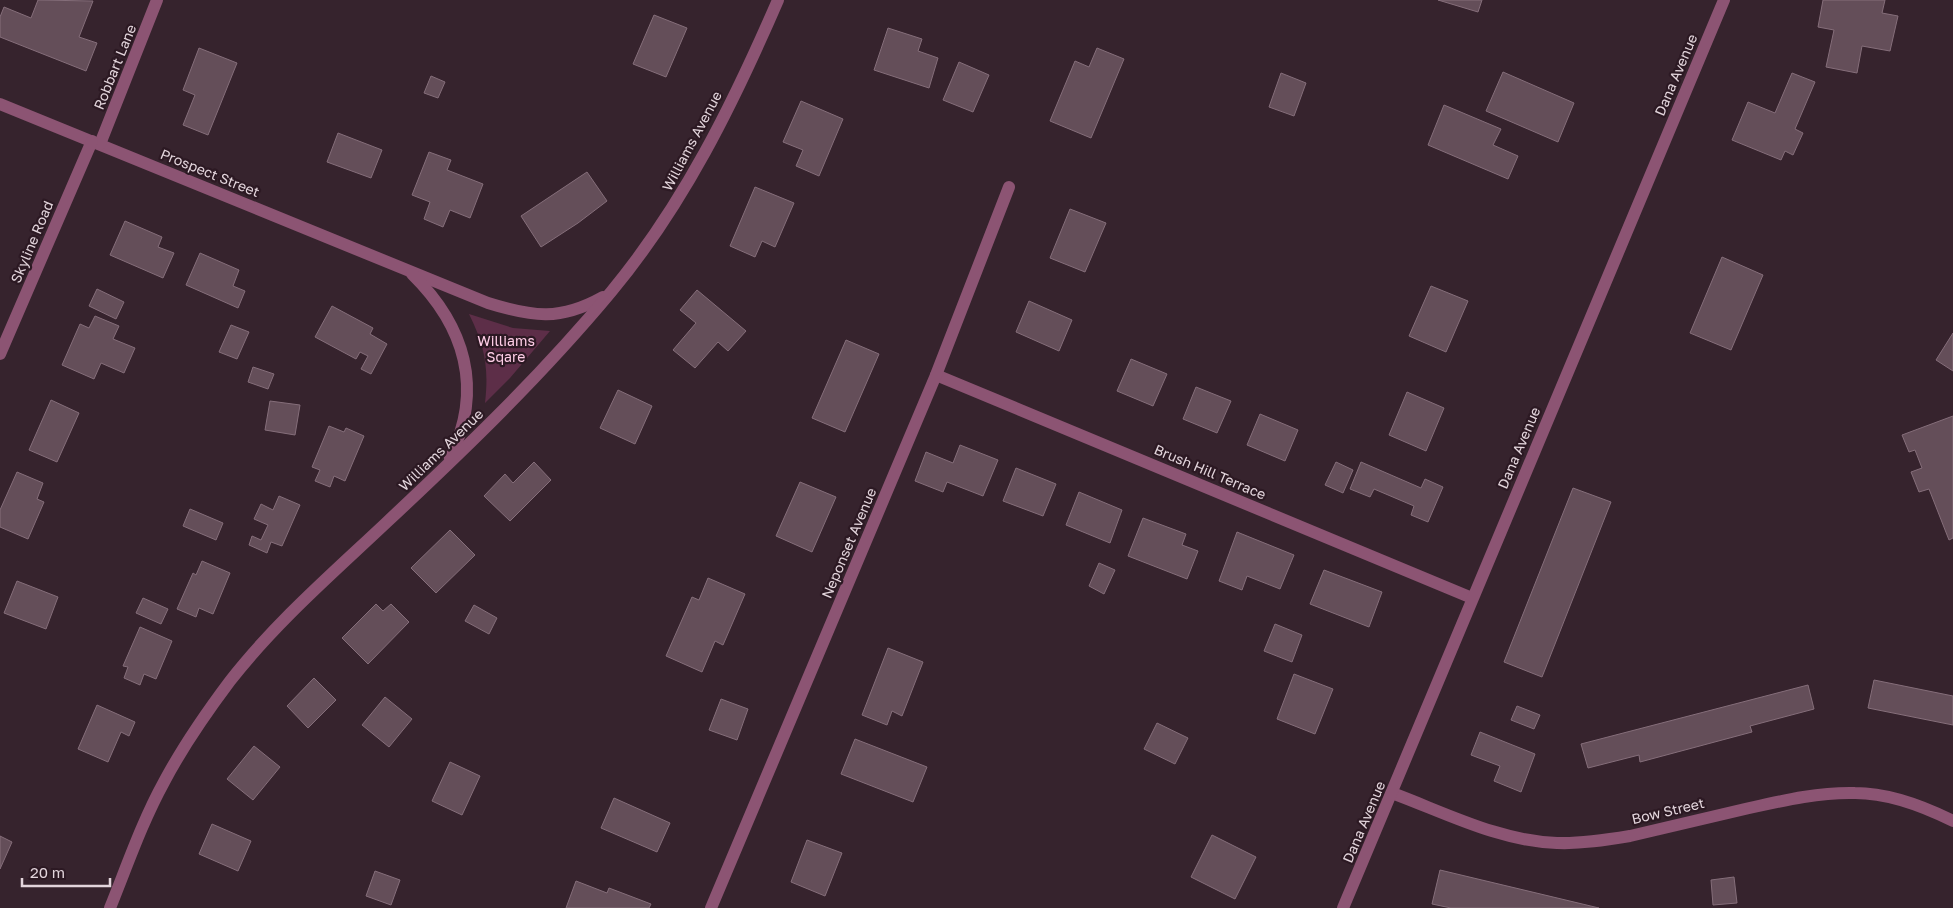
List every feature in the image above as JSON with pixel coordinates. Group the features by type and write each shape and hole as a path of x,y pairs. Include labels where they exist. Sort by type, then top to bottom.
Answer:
{"street":[{"name":"Robbart Lane","path":"96,143 157,0"},
{"name":"Williams Avenue","path":"110,908 142,828 163,783 191,736 230,682 262,644 302,602 446,467 538,374 610,294 654,237 695,171 736,93 778,0"},
{"name":"Dana Avenue","path":"1343,908 1724,0"},
{"name":"Prospect Street","path":"0,104 488,303 527,314 546,315 563,313 579,308 610,294"},
{"name":"Skyline Road","path":"0,354 96,143"},
{"name":"Neponset Avenue","path":"711,908 936,375 1010,187"},
{"name":"Prospect Street","path":"409,271 435,299 446,316 456,336 466,372 467,412 459,439 446,467"},
{"name":"Brush Hill Terrace","path":"936,375 1472,598"},
{"name":"Bow Street","path":"1392,793 1487,830 1535,841 1558,843 1606,840 1630,836 1780,802 1831,794 1855,793 1886,797 1923,808 1953,821"}],"green space":[{"name":"Williams Sqare","path":"469,314 513,328 550,331 510,378 485,403 486,368 479,336"}],"building":[{"path":"38,0 93,1 79,37 97,43 86,71 0,37 0,17 4,7 31,18"},
{"path":"1438,0 1482,0 1478,12"},
{"path":"1823,0 1885,0 1882,13 1898,16 1890,51 1862,46 1857,73 1826,67 1834,30 1818,27"},
{"path":"654,15 687,28 666,77 633,64"},
{"path":"888,28 922,39 918,51 938,58 929,88 874,70"},
{"path":"199,48 237,63 208,135 183,125 195,95 183,90"},
{"path":"1097,48 1124,59 1091,138 1050,121 1075,61 1089,67"},
{"path":"959,62 989,75 973,112 943,100"},
{"path":"1503,72 1574,103 1558,142 1486,111"},
{"path":"1281,73 1306,83 1294,116 1269,107"},
{"path":"1792,73 1815,82 1795,129 1803,133 1793,155 1785,151 1781,160 1732,140 1748,102 1775,113"},
{"path":"431,76 445,82 438,98 424,93"},
{"path":"801,101 843,119 819,176 796,166 803,150 783,142"},
{"path":"1444,105 1501,129 1493,145 1518,156 1508,179 1428,145"},
{"path":"338,133 382,150 371,178 327,162"},
{"path":"429,152 451,160 447,170 483,184 470,218 450,210 443,227 424,219 430,202 412,195"},
{"path":"587,172 607,201 541,247 521,216"},
{"path":"755,187 794,203 775,247 762,241 755,257 730,246"},
{"path":"1070,209 1106,223 1085,272 1050,258"},
{"path":"125,221 162,237 158,247 174,253 163,278 110,255"},
{"path":"200,253 239,270 233,286 245,291 238,308 186,285"},
{"path":"1722,257 1763,275 1731,350 1690,333"},
{"path":"1431,286 1468,301 1446,352 1409,336"},
{"path":"97,289 124,302 116,319 89,306"},
{"path":"697,290 746,331 728,351 718,342 695,368 673,350 696,323 680,310"},
{"path":"1029,301 1072,320 1059,351 1016,332"},
{"path":"332,306 373,328 370,334 387,344 371,374 361,369 368,356 360,352 356,359 315,337"},
{"path":"95,316 119,326 113,339 135,348 124,373 101,363 94,379 62,365 80,324 89,328"},
{"path":"231,325 249,332 237,359 219,352"},
{"path":"1953,333 1953,371 1936,360"},
{"path":"846,340 879,354 845,432 812,418"},
{"path":"1131,359 1167,374 1153,406 1117,391"},
{"path":"253,367 274,374 268,389 248,382"},
{"path":"1196,387 1231,401 1217,433 1183,419"},
{"path":"618,390 652,406 635,444 600,428"},
{"path":"1407,392 1444,408 1426,451 1389,435"},
{"path":"51,400 79,413 57,462 29,450"},
{"path":"270,401 300,405 295,435 265,430"},
{"path":"1260,414 1298,430 1285,461 1247,445"},
{"path":"1953,416 1953,538 1949,540 1929,489 1919,492 1911,472 1922,468 1915,450 1909,452 1902,435"},
{"path":"329,426 344,432 346,428 364,436 345,481 334,476 330,487 315,481 320,470 312,467"},
{"path":"960,445 998,460 983,496 947,482 943,492 915,481 926,452 953,463"},
{"path":"534,462 551,480 510,521 484,496 505,474 513,483"},
{"path":"1336,462 1353,470 1343,493 1325,485"},
{"path":"1361,462 1421,488 1425,479 1443,487 1428,522 1411,515 1414,506 1374,489 1370,497 1350,489"},
{"path":"1016,468 1056,484 1043,516 1003,501"},
{"path":"17,472 43,483 37,499 44,502 28,539 0,527 0,510"},
{"path":"800,482 836,497 812,552 776,536"},
{"path":"1573,488 1611,502 1542,677 1504,662"},
{"path":"1079,492 1122,510 1110,543 1066,525"},
{"path":"279,496 300,505 282,546 271,542 267,553 249,545 252,536 261,540 268,525 254,519 261,504 273,510"},
{"path":"190,509 223,523 216,540 183,526"},
{"path":"1143,518 1186,534 1182,545 1198,551 1187,579 1128,556"},
{"path":"450,530 475,555 436,593 411,568"},
{"path":"1237,532 1294,555 1280,589 1247,576 1242,590 1219,581"},
{"path":"202,561 230,573 213,614 199,608 196,617 177,609 193,573 196,575"},
{"path":"1099,563 1115,570 1104,594 1089,586"},
{"path":"1324,570 1382,592 1369,627 1310,604"},
{"path":"708,578 745,594 723,645 715,641 702,672 666,656 692,597 699,600"},
{"path":"17,581 58,597 46,629 4,613"},
{"path":"143,598 168,609 161,624 136,613"},
{"path":"376,604 383,611 391,604 409,622 368,664 342,638"},
{"path":"474,605 497,618 489,634 465,621"},
{"path":"1275,624 1302,635 1292,662 1264,651"},
{"path":"140,627 172,641 156,679 144,674 140,685 124,678 128,667 123,666"},
{"path":"888,648 923,662 902,716 892,711 887,725 862,715"},
{"path":"1294,674 1333,689 1315,734 1277,719"},
{"path":"314,678 336,700 308,728 287,706"},
{"path":"1874,680 1953,696 1953,725 1868,708"},
{"path":"1808,685 1814,709 1750,726 1752,732 1640,762 1639,755 1588,768 1581,744"},
{"path":"385,697 412,719 389,747 362,725"},
{"path":"721,699 748,709 737,740 709,730"},
{"path":"97,705 135,722 129,736 121,732 108,762 78,749"},
{"path":"1517,706 1540,715 1534,729 1511,720"},
{"path":"1157,723 1188,738 1175,764 1144,749"},
{"path":"1480,732 1535,754 1521,792 1494,781 1500,766 1471,755"},
{"path":"855,739 927,767 913,802 841,774"},
{"path":"254,746 280,767 253,800 227,779"},
{"path":"450,762 480,776 462,815 432,801"},
{"path":"614,798 670,823 657,852 601,828"},
{"path":"212,824 251,841 238,871 199,854"},
{"path":"1212,835 1256,857 1235,899 1191,877"},
{"path":"0,836 12,842 0,869"},
{"path":"807,840 842,853 825,896 791,882"},
{"path":"1440,870 1599,908 1451,908 1432,904"},
{"path":"375,871 400,880 391,905 366,896"},
{"path":"1734,877 1737,903 1713,905 1711,880"},
{"path":"576,881 607,893 609,888 651,904 649,908 566,908"}]}
